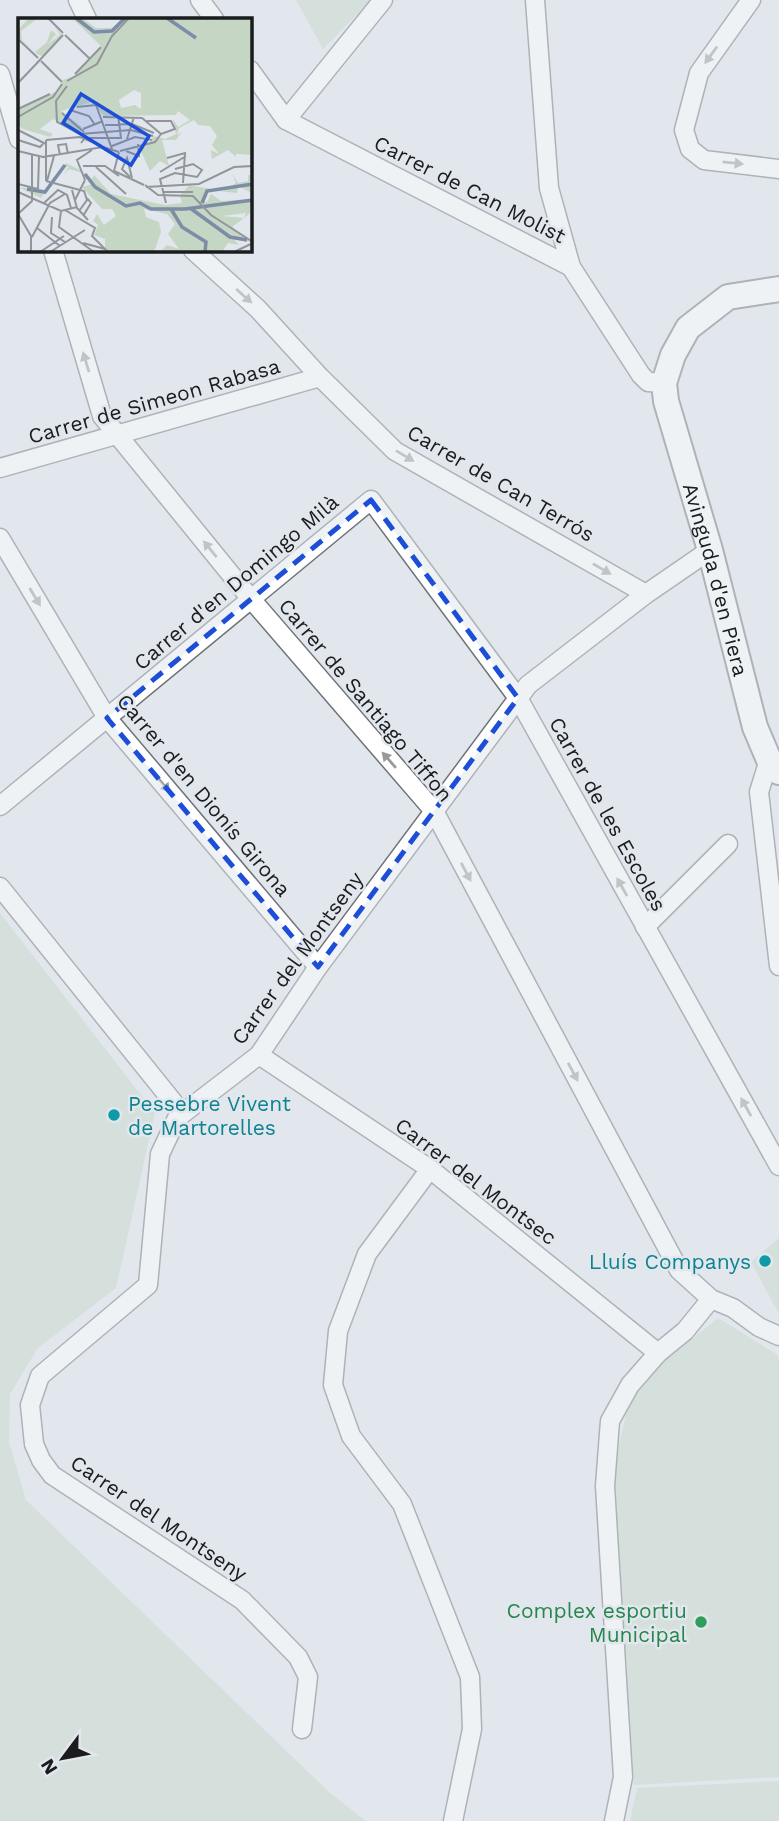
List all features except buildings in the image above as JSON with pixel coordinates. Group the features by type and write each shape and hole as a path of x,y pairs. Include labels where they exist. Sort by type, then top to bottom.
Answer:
{"street":[{"path":"78,0 87,18"},
{"path":"200,0 213,18"},
{"path":"252,73 286,120 383,0"},
{"path":"535,0 549,188 571,267"},
{"path":"751,0 699,72 684,131 690,149 704,160 779,169"},
{"path":"0,74 18,136"},
{"name":"Carrer de Can Molist","path":"286,120 571,267 640,375 648,382 664,383"},
{"name":"Carrer de Santiago Tiffon","path":"54,252 102,415 251,599 433,811 679,1270 711,1298 779,1336"},
{"name":"Carrer de Can Terrós","path":"195,252 258,309 320,377 396,451 646,594"},
{"path":"664,383 673,355 688,328 728,297 779,289"},
{"name":"Carrer de Simeon Rabasa","path":"0,468 320,377"},
{"name":"Avinguda d'en Piera","path":"664,383 666,401 710,550 755,727 774,766"},
{"name":"Carrer d'en Domingo Milà","path":"0,806 371,500"},
{"name":"Carrer de les Escoles","path":"371,500 518,698 779,1166"},
{"name":"Carrer d'en Dionís Girona","path":"0,538 107,718 318,967"},
{"name":"Carrer del Montseny","path":"302,1729 308,1678 298,1657 242,1600 52,1475 34,1444 30,1405 40,1376 148,1285 160,1154 177,1118 259,1055 318,967 527,685 646,594 710,550"},
{"path":"774,766 759,792 779,966"},
{"path":"645,928 728,844"},
{"path":"0,887 182,1113"},
{"name":"Carrer del Montsec","path":"259,1055 430,1170 658,1353"},
{"path":"430,1170 367,1254 338,1331 332,1385 351,1436 402,1504 470,1677 472,1729 453,1821"},
{"path":"614,1821 622,1777 605,1486 610,1421 629,1385 658,1353 685,1331 711,1298"}],"highlighted area":[{"path":"371,500 518,698 318,967 107,718"}],"green space":[{"path":"296,0 371,0 323,49"},
{"path":"0,913 155,1113 116,1288 38,1348 10,1394 9,1442 26,1500 329,1792 366,1821 0,1821"},
{"path":"779,1238 779,1314 751,1262"},
{"name":"Complex esportiu Municipal","path":"718,1318 778,1355 779,1361 779,1777 634,1785 614,1468 628,1405 651,1372"},
{"path":"779,1781 779,1821 630,1821 637,1788"}],"place":[{"name":"Pessebre Vivent de Martorelles","path":"114,1115"},
{"name":"Lluís Companys","path":"765,1261"},
{"name":"Complex esportiu Municipal","path":"701,1622"}]}
